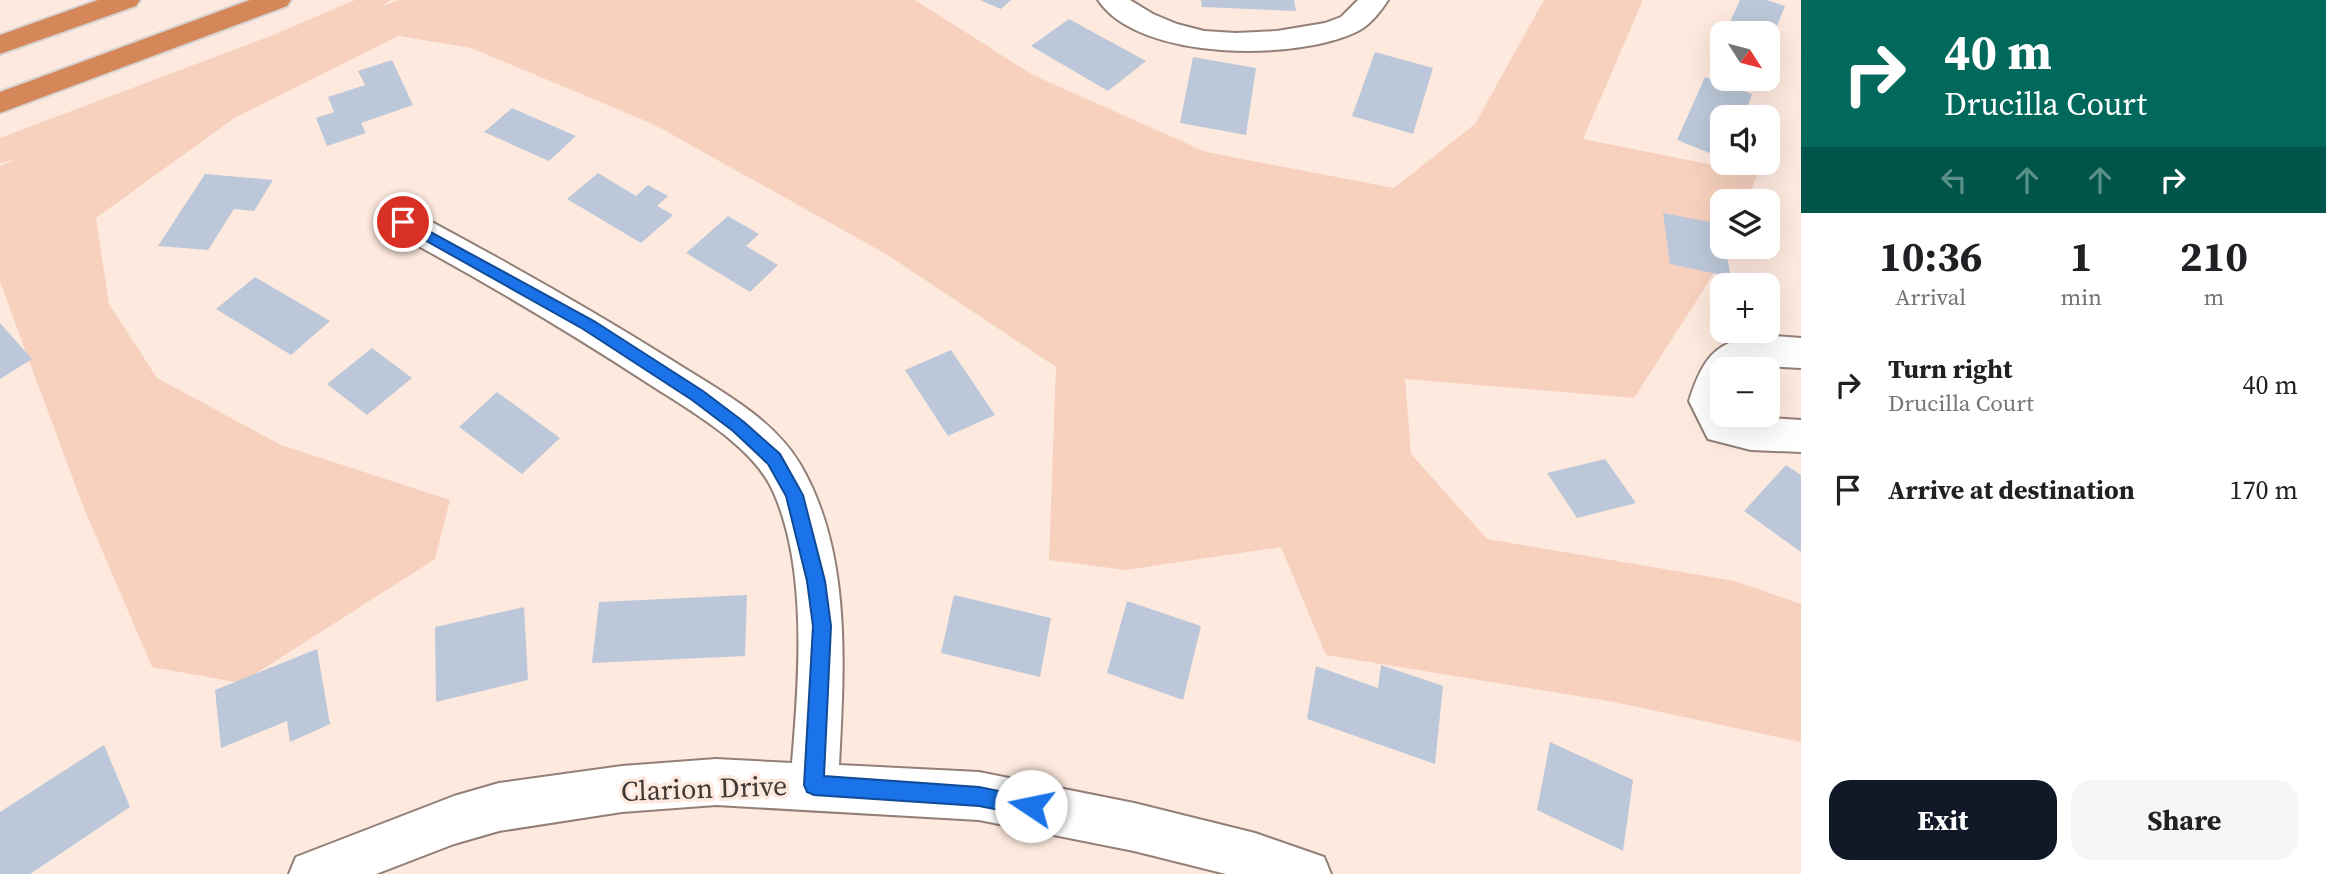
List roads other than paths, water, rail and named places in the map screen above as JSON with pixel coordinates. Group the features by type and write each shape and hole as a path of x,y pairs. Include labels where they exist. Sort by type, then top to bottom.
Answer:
{"highway":[{"path":"0,27 85,0"},
{"path":"0,44 126,0"},
{"path":"0,103 277,0"}],"street":[{"path":"1112,0 1122,9 1161,29 1206,41 1253,41 1303,37 1348,25 1374,0"},
{"path":"403,222 589,325 697,396 738,426 774,459 794,495 816,581 822,626 814,785"},
{"path":"1801,353 1771,349 1728,360 1716,375 1708,401 1722,427 1751,434 1801,436"},
{"name":"Clarion Drive","path":"313,874 454,820 499,807 621,789 716,782 814,785 979,796 1134,827 1255,856 1307,874"}]}
